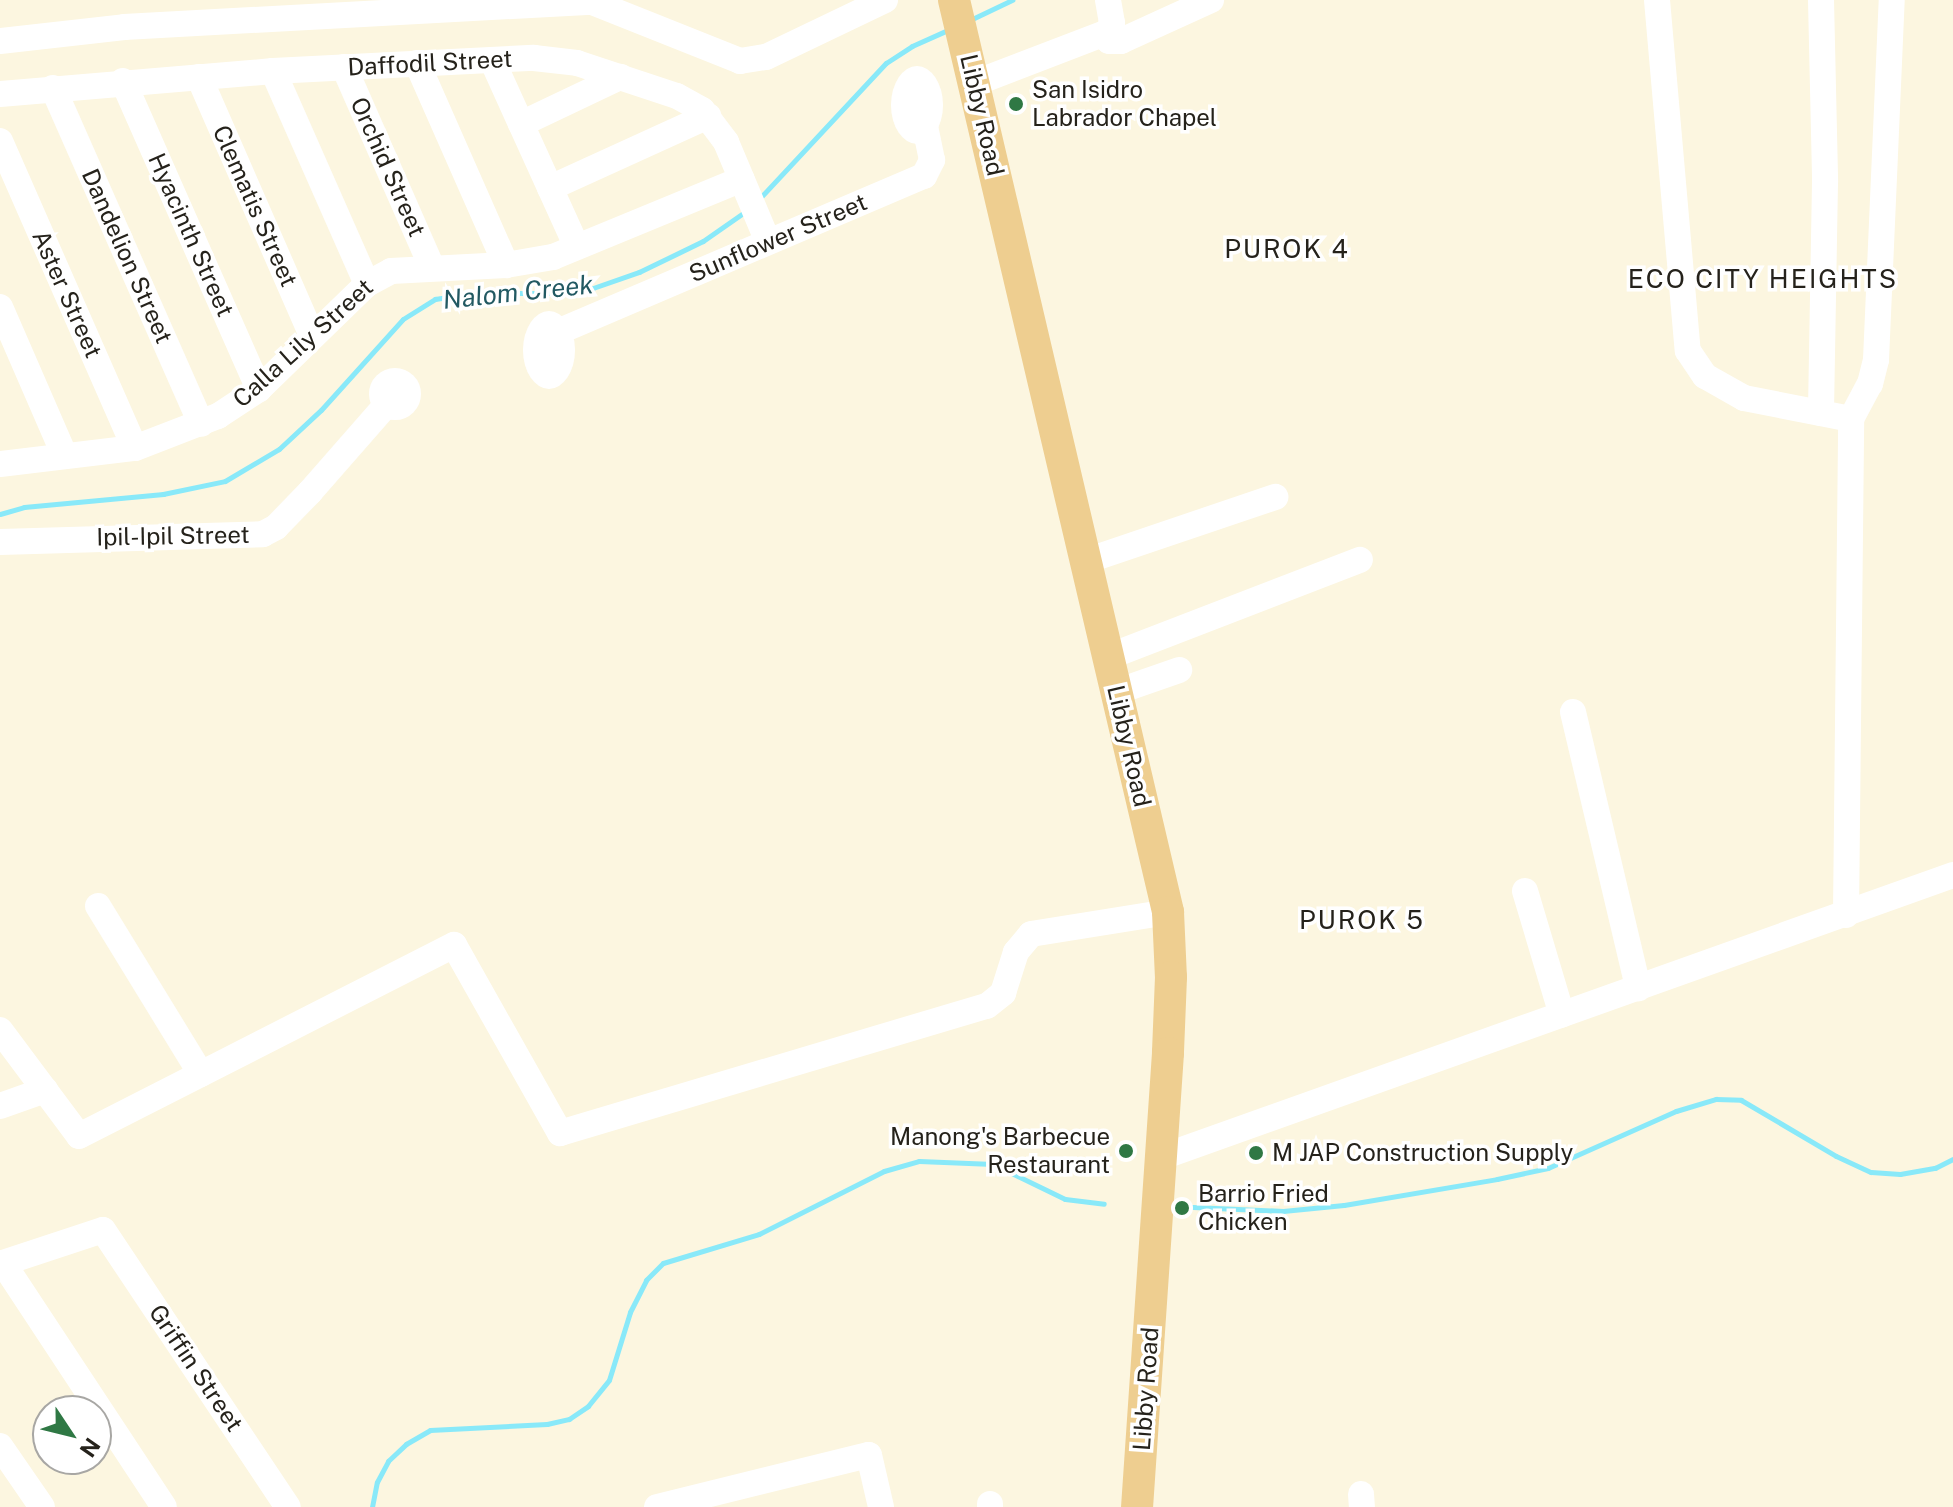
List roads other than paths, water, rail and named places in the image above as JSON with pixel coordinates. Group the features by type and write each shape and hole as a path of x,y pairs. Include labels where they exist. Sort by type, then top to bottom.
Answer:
{"main road":[{"name":"Libby Road","path":"956,7 1168,912 1171,977 1162,1157 1137,1507"}],"street":[{"path":"288,12 384,0"},
{"path":"0,28 427,5 590,1 740,61 766,57 885,0"},
{"path":"972,72 1103,35 1112,23 1108,0"},
{"path":"1103,35 1109,41 1121,41 1211,0"},
{"path":"1657,0 1688,351 1705,376 1728,392 1768,404 1851,419"},
{"path":"1821,0 1825,182 1821,413"},
{"path":"1846,915 1851,419 1870,384 1876,360 1892,0"},
{"path":"0,41 109,22"},
{"name":"Daffodil Street","path":"0,94 123,81 273,71 555,59 620,77 688,101 708,116 726,142 768,242"},
{"path":"492,60 577,247"},
{"path":"417,63 506,265"},
{"name":"Orchid Street","path":"344,67 432,267"},
{"path":"273,71 367,284"},
{"name":"Clematis Street","path":"199,77 312,336"},
{"path":"521,124 620,77"},
{"name":"Hyacinth Street","path":"123,81 259,389"},
{"name":"Dandelion Street","path":"53,88 201,424"},
{"name":"Sunflower Street","path":"560,331 928,173 932,160 920,102"},
{"path":"550,188 708,116"},
{"name":"Aster Street","path":"0,141 135,448"},
{"name":"Calla Lily Street","path":"0,464 135,448 201,424 259,389 367,284 391,271 530,263 750,198"},
{"path":"0,307 64,454"},
{"name":"Ipil-Ipil Street","path":"0,542 263,534 276,527 302,501 387,404"},
{"path":"1086,561 1275,497"},
{"path":"1108,657 1360,560"},
{"path":"1116,692 1179,670"},
{"path":"1573,712 1638,988"},
{"path":"1162,1157 1953,875"},
{"path":"1525,891 1562,1015"},
{"path":"98,906 201,1074"},
{"path":"0,1030 79,1136 454,945 560,1133 987,1006 1003,993 1016,952 1031,934 1168,912"},
{"path":"0,1106 45,1090"},
{"name":"Griffin Street","path":"2,1263 103,1230 288,1507"},
{"path":"2,1263 164,1507"},
{"path":"0,1446 42,1507"},
{"path":"657,1507 869,1455 881,1507"}],"waterway":[{"name":"Nalom Creek","path":"970,20 1012,0"},
{"name":"Nalom Creek","path":"759,199 886,63 912,46 950,29"},
{"name":"Nalom Creek","path":"0,514 24,507 163,494 225,481 279,449 321,410 403,319 435,299 472,293 553,293 593,288 639,272 703,241 746,211"},
{"path":"1193,1207 1283,1211 1344,1205 1497,1179 1548,1168 1676,1111 1716,1099 1741,1100 1836,1156 1871,1172 1900,1174 1935,1168 1953,1159"},
{"path":"372,1507 377,1482 388,1461 406,1444 430,1430 547,1424 569,1419 588,1406 609,1380 630,1312 646,1280 663,1263 759,1234 884,1171 919,1161 993,1164 1065,1199 1104,1204"}],"place":[{"name":"San Isidro Labrador Chapel","path":"1016,104"},
{"name":"Manong's Barbecue Restaurant","path":"1126,1151"},
{"name":"M JAP Construction Supply","path":"1256,1153"},
{"name":"Barrio Fried Chicken","path":"1182,1208"}],"district":[{"name":"PUROK 4","path":"1287,249"},
{"name":"ECO CITY HEIGHTS","path":"1763,279"},
{"name":"PUROK 5","path":"1362,920"}]}
